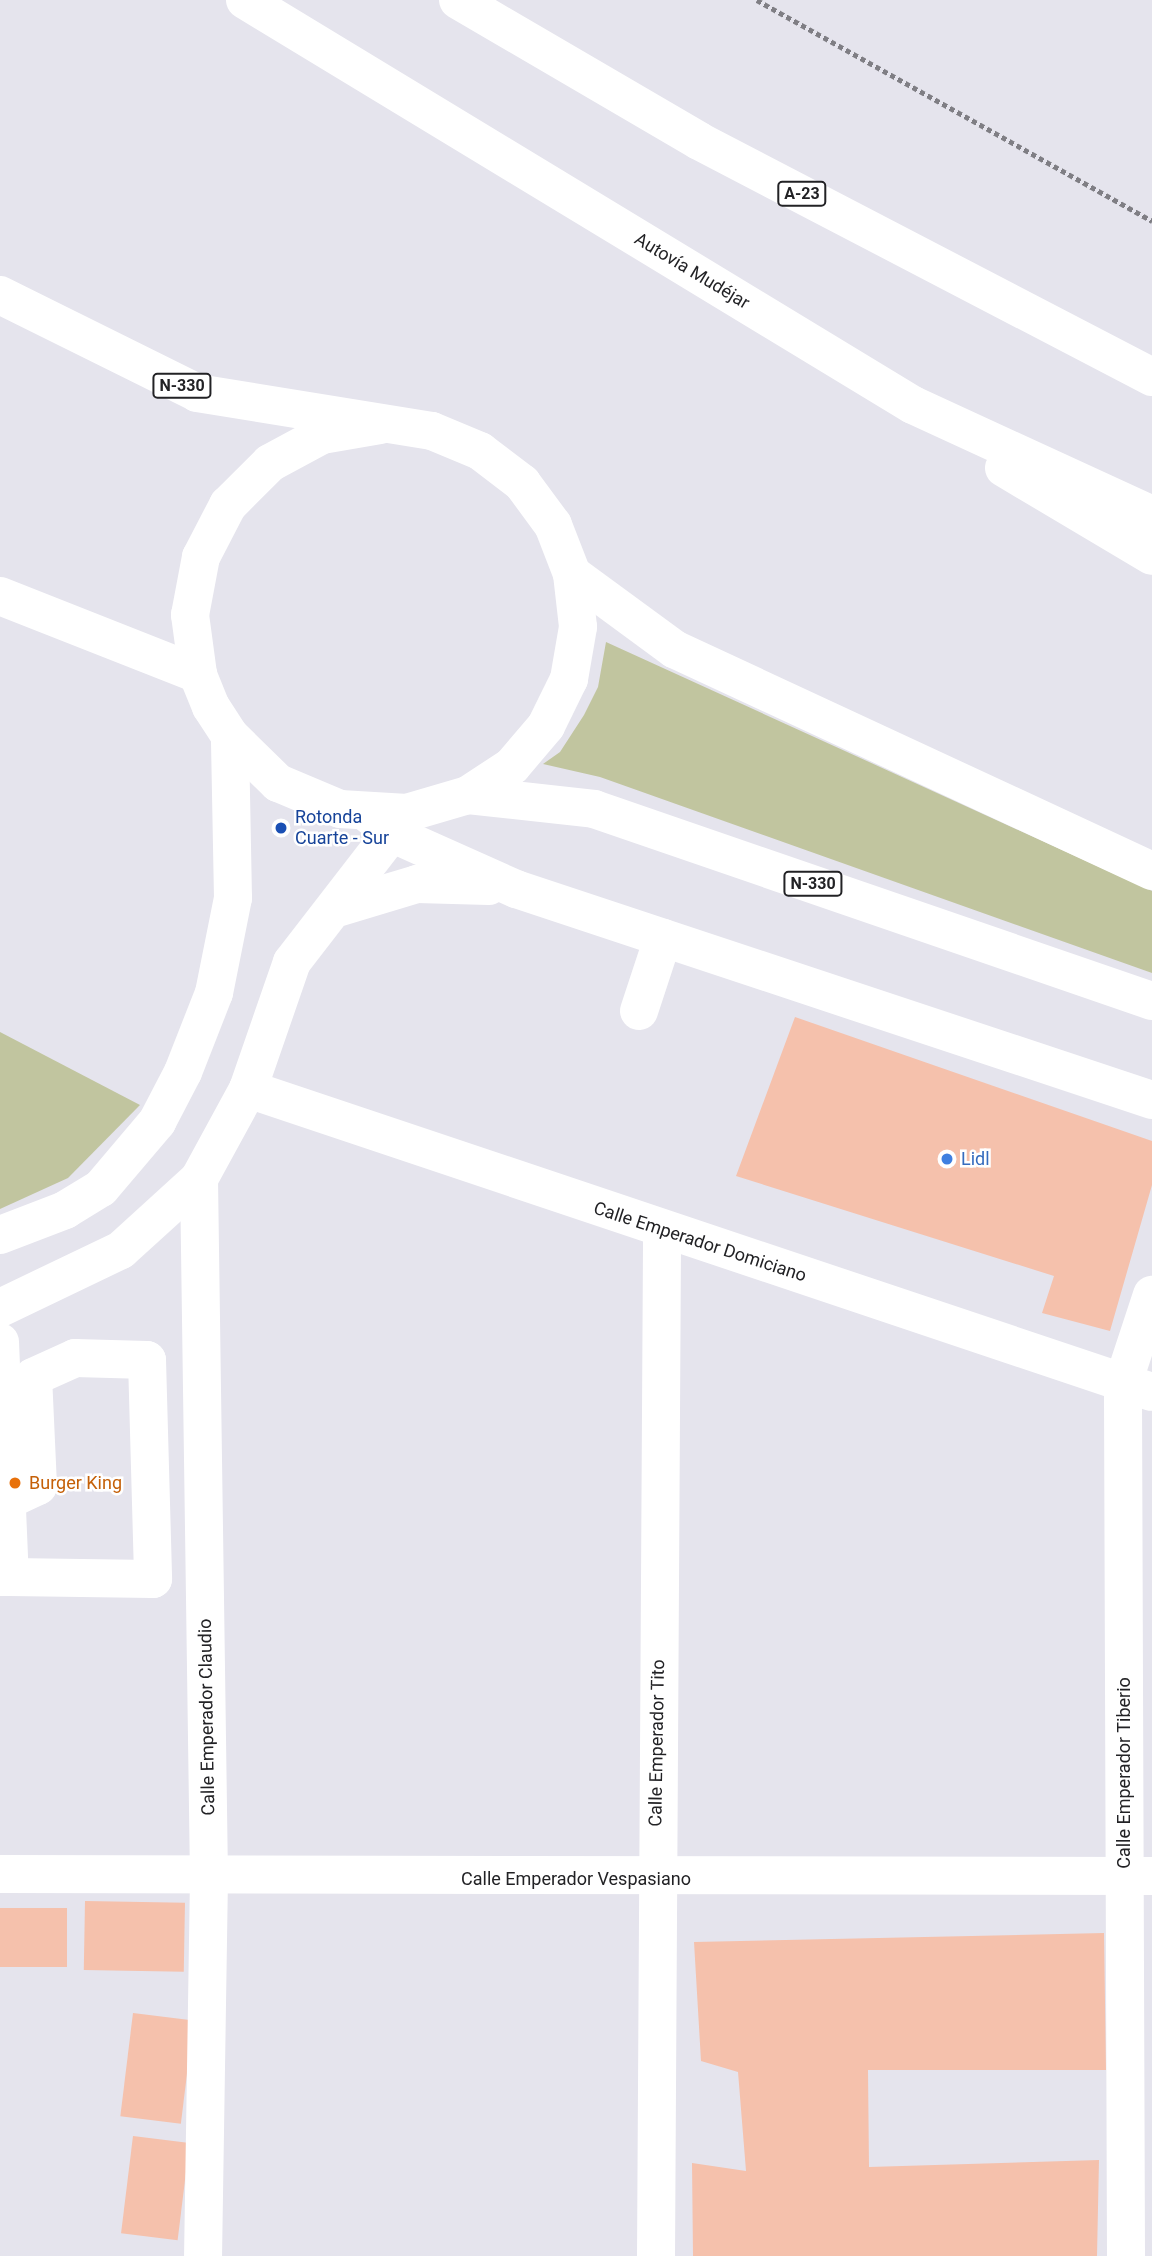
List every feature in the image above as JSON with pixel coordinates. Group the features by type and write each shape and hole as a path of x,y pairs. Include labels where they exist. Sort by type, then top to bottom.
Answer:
{"main road":[{"name":"Autovía Mudéjar","path":"245,0 913,405 1152,515"},
{"name":"A-23","path":"458,0 699,141 1152,377"},
{"name":"N-330","path":"0,295 197,393 380,425 432,431 480,451 522,483 553,525 572,574 578,627 569,679 546,726 512,766 468,795 389,820 340,809 278,783 230,736 198,674 190,615 201,557 228,505 270,463 311,441 380,425"},
{"path":"913,405 1062,507 1152,556"},
{"path":"572,574 674,649 1152,871"},
{"path":"0,596 198,674"},
{"path":"0,1235 65,1210 102,1188 157,1122 183,1072 214,993 233,898 230,736"},
{"name":"N-330","path":"468,795 594,809 1152,1001"},
{"path":"0,1308 121,1250 199,1178 248,1089 292,962 389,820 516,888 1152,1100"},
{"path":"324,915 369,894 417,884 516,888"},
{"path":"639,1011 663,938"},
{"name":"Calle Emperador Domiciano","path":"248,1089 662,1230 1137,1387"},
{"name":"Calle Emperador Claudio","path":"199,1178 209,1877 203,2256"},
{"name":"Calle Emperador Tito","path":"656,2256 656,1880 662,1230"},
{"name":"Calle Emperador Tiberio","path":"1126,2256 1138,1876 1137,1387 1152,1295"},
{"path":"0,1342 8,1500 5,1577 153,1579 147,1360 75,1358 33,1377 38,1486 8,1500"},
{"name":"Calle Emperador Vespasiano","path":"0,1874 656,1880 1138,1876"}],"path":[{"path":"757,0 1152,221"}],"green space":[{"path":"606,642 1152,891 1152,973 600,777 543,764 560,752 584,715 598,687"},
{"path":"0,1032 140,1105 68,1178 0,1209"}],"building":[{"name":"Lidl","path":"795,1017 1152,1141 1152,1185 1110,1331 1042,1313 1054,1276 736,1176"},
{"path":"85,1901 185,1903 184,1972 84,1970"},
{"path":"0,1908 67,1908 67,1967 0,1967"},
{"path":"1104,1933 1106,2070 868,2070 869,2167 1099,2160 1097,2256 693,2256 692,2163 746,2171 738,2072 701,2061 694,1942"},
{"path":"133,2013 194,2020 181,2124 120,2116"},
{"path":"133,2136 190,2143 178,2240 121,2233"}],"place":[{"name":"Rotonda Cuarte - Sur","path":"281,828"},
{"name":"Lidl","path":"947,1159"},
{"name":"Burger King","path":"15,1483"}]}
